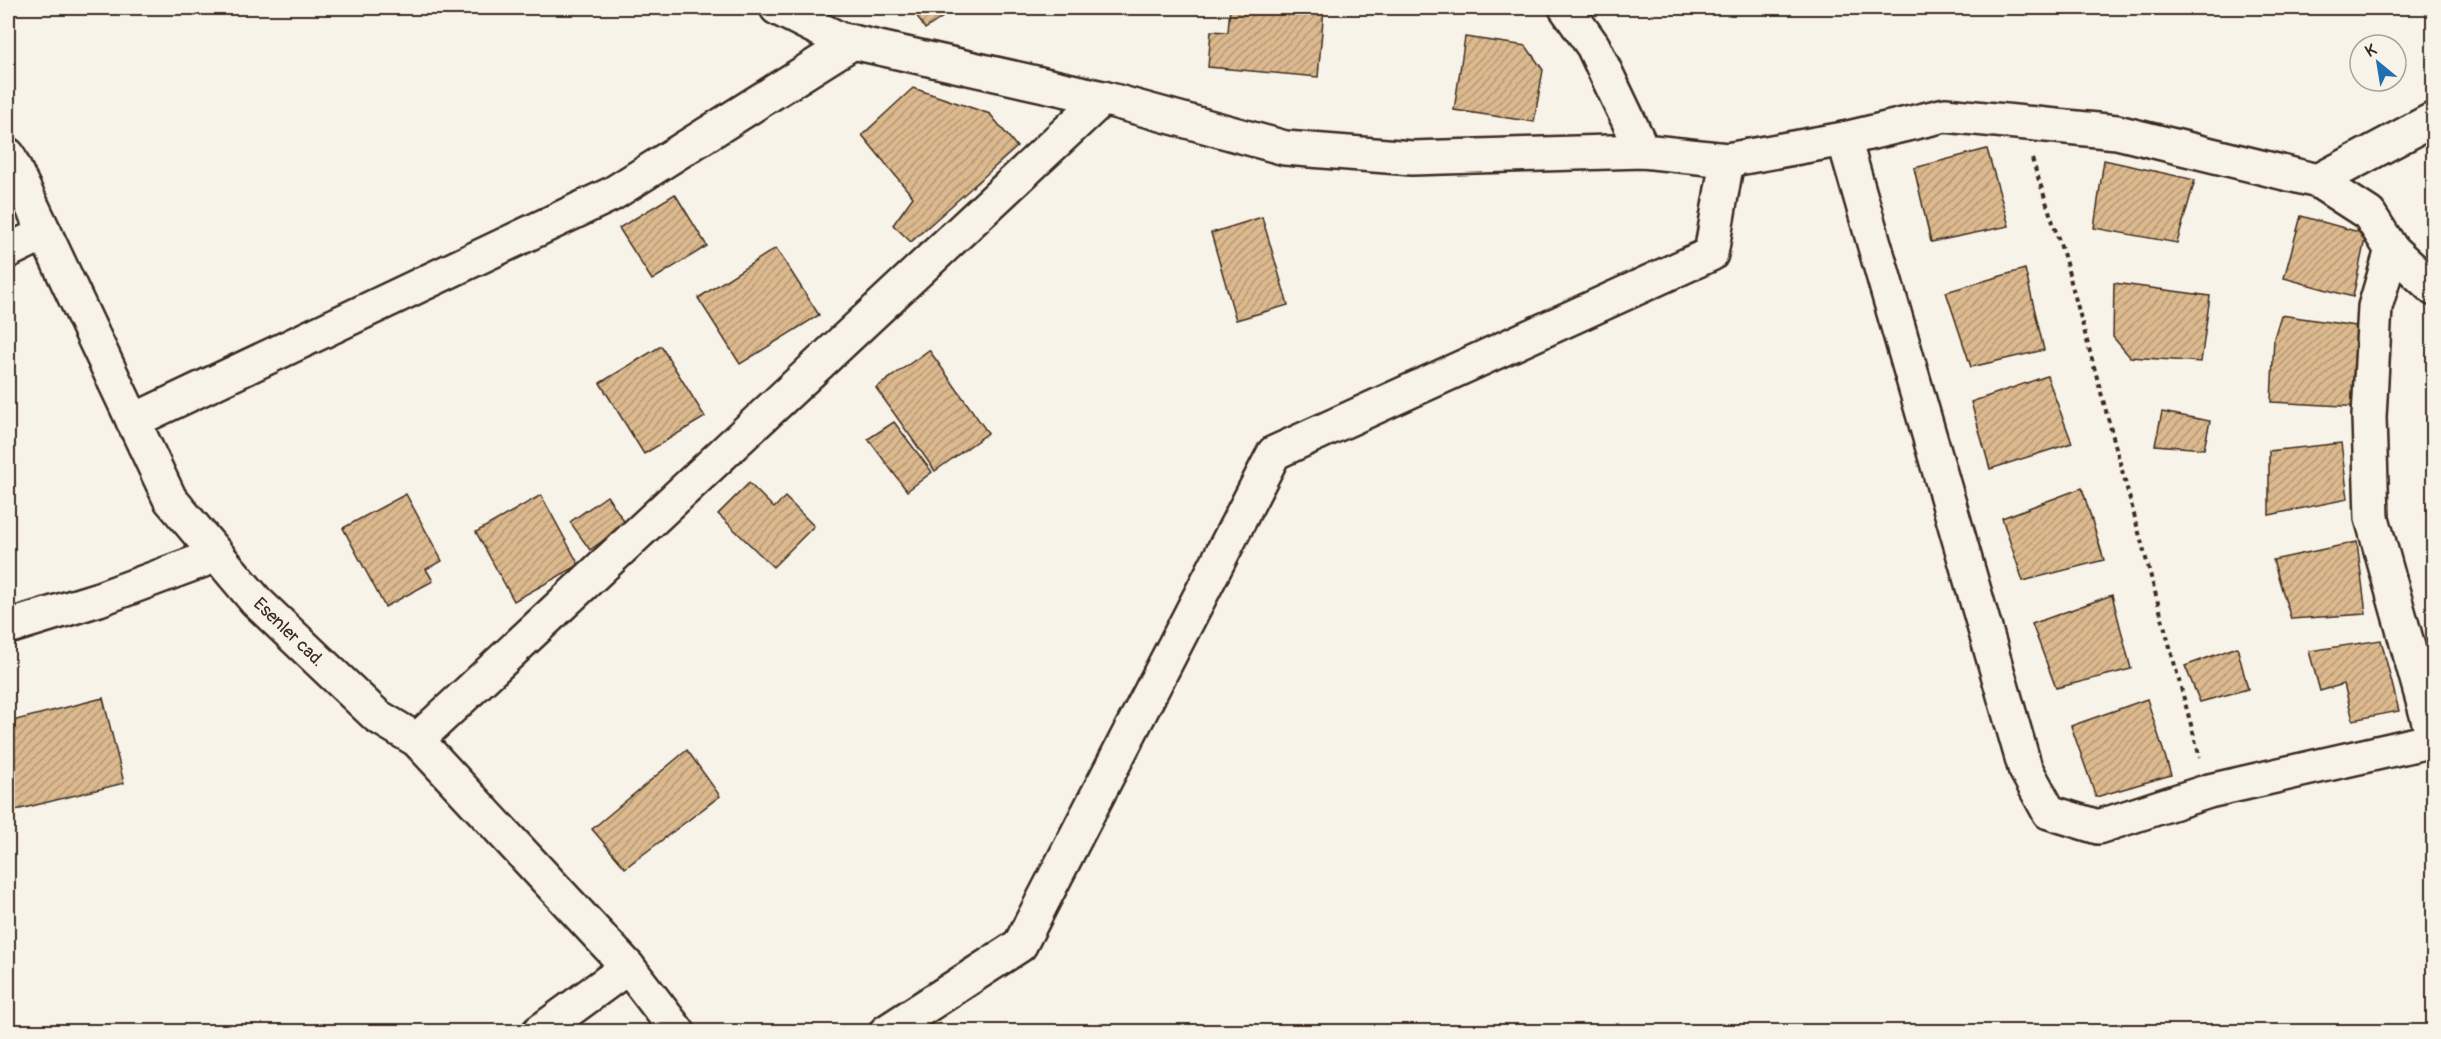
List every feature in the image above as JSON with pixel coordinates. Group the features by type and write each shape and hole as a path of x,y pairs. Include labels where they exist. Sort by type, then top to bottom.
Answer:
{"street":[{"path":"777,8 839,39 1102,98 1285,148 1412,158 1643,151 1727,160 1844,139 1945,115 2117,132 2318,181 2369,214 2392,250 2433,289"},
{"path":"1566,8 1593,46 1643,151"},
{"path":"134,421 612,194 854,42"},
{"path":"417,740 1102,98"},
{"path":"2318,181 2433,119"},
{"path":"1844,139 2025,768 2049,812 2098,827 2210,791 2433,740 2372,518 2369,417 2375,307 2392,250"},
{"name":"Esenler cad.","path":"8,155 170,499 256,600 377,716 417,740 628,967 678,1032"},
{"path":"886,1032 1020,945 1274,453 1711,254 1727,160"},
{"path":"8,251 45,233"},
{"path":"8,627 99,599 217,555"},
{"path":"539,1032 628,967"}],"path":[{"path":"2020,124 2064,256 2210,791"}],"building":[{"path":"912,8 1008,8 987,14 949,13 925,29"},
{"path":"1230,8 1324,8 1318,77 1208,67 1211,31 1228,32"},
{"path":"1465,37 1526,46 1543,70 1534,122 1454,110"},
{"path":"913,88 990,114 1017,147 911,242 893,225 913,197 862,135"},
{"path":"1987,149 2009,226 1931,242 1914,168"},
{"path":"2104,160 2195,180 2177,243 2094,228"},
{"path":"675,194 707,246 652,280 619,228"},
{"path":"2301,216 2366,234 2353,297 2284,278"},
{"path":"1262,217 1288,305 1236,320 1211,233"},
{"path":"776,248 819,315 740,364 698,298"},
{"path":"2025,269 2044,350 1971,367 1946,292"},
{"path":"2114,283 2210,296 2201,362 2130,357 2113,337"},
{"path":"2281,315 2362,327 2361,407 2271,402 2274,338"},
{"path":"661,346 705,417 644,454 600,383"},
{"path":"929,350 988,433 935,471 876,388"},
{"path":"2047,376 2072,443 1990,469 1971,402"},
{"path":"2162,412 2210,421 2204,449 2155,445"},
{"path":"894,422 932,472 907,491 868,439"},
{"path":"2341,443 2348,499 2269,515 2269,451"},
{"path":"749,483 774,508 785,497 814,526 773,567 718,514"},
{"path":"2082,488 2104,560 2023,581 2002,518"},
{"path":"406,494 442,561 426,569 433,581 385,607 343,528"},
{"path":"541,495 579,565 514,601 476,532"},
{"path":"607,496 626,524 590,550 570,522"},
{"path":"2357,542 2366,614 2291,619 2273,560"},
{"path":"2112,595 2131,669 2056,688 2032,624"},
{"path":"2381,640 2399,711 2353,720 2344,684 2320,691 2309,651"},
{"path":"2237,647 2248,689 2200,702 2185,666"},
{"path":"103,698 124,783 8,812 8,722"},
{"path":"2147,699 2171,775 2096,797 2071,726"},
{"path":"687,750 720,796 625,868 592,829"}]}
